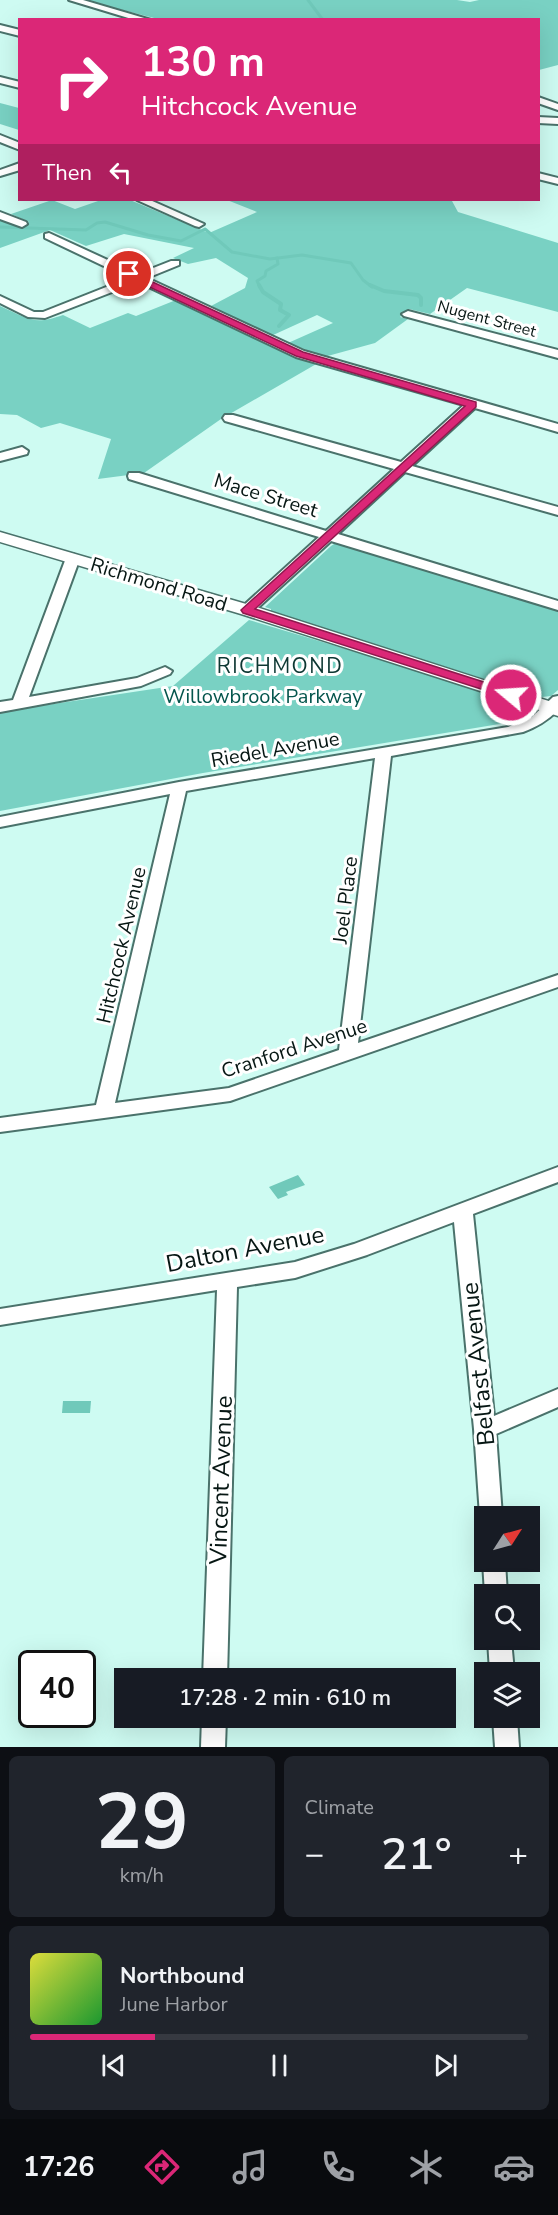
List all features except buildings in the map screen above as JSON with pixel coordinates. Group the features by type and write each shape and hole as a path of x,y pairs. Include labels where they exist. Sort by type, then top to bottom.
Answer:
{"street":[{"path":"74,0 140,18"},
{"path":"0,28 18,32"},
{"path":"0,80 18,84"},
{"path":"540,101 558,107"},
{"path":"540,120 558,121"},
{"path":"0,138 18,146"},
{"path":"0,173 18,167"},
{"path":"540,176 558,181"},
{"path":"144,201 199,224"},
{"path":"0,214 22,224"},
{"path":"49,236 300,354 558,428"},
{"path":"0,299 32,315 50,314 175,263"},
{"name":"Nugent Street","path":"408,314 558,354"},
{"path":"247,610 472,404"},
{"path":"229,418 558,511"},
{"path":"0,457 22,451"},
{"name":"Mace Street","path":"134,476 558,606"},
{"name":"Richmond Road","path":"0,537 247,610 556,706"},
{"path":"19,704 73,558"},
{"path":"0,707 141,682 165,671"},
{"name":"Riedel Avenue","path":"0,822 179,787 510,731 532,724 556,706"},
{"name":"Joel Place","path":"348,1054 384,752"},
{"name":"Hitchcock Avenue","path":"104,1112 179,787"},
{"name":"Cranford Avenue","path":"0,1125 230,1094 558,981"},
{"name":"Dalton Avenue","path":"0,1317 295,1270 360,1250 558,1174"},
{"name":"Belfast Avenue","path":"463,1211 485,1429 490,1506"},
{"name":"Vincent Avenue","path":"215,1668 227,1282"},
{"path":"485,1429 558,1398"},
{"path":"213,1728 213,1747"},
{"path":"506,1728 507,1747"}],"green space":[{"path":"83,0 457,0 470,2 558,0 558,65 540,70 540,18 154,18"},
{"path":"0,103 18,108 18,130 0,124"},
{"path":"49,201 75,209 98,201 132,201 209,233 257,212 230,201 452,201 458,212 558,243 558,312 467,288 430,314 409,309 400,317 408,319 375,343 324,357 288,343 333,323 317,315 271,336 211,306 245,288 248,278 216,258 188,264 173,258 194,248 124,234 86,246 50,230 0,248 0,218 19,227 29,222 11,214"},
{"path":"176,300 262,341 318,363 221,419 144,473 98,479 111,439 60,423 41,428 17,415 0,414 0,306 37,320 63,315 90,328 128,313 136,316"},
{"name":"Willowbrook Parkway","path":"337,542 558,609 558,690 551,696 542,697 271,612 271,609 265,607"},
{"name":"Willowbrook Parkway","path":"249,620 436,676 528,708 535,713 518,721 203,773 0,811 0,712 173,686"}],"shaded area":[{"path":"298,1175 305,1185 286,1192 288,1195 278,1199 269,1187"},
{"path":"63,1401 91,1401 90,1413 62,1413"}],"waterway":[{"path":"308,0 322,18"},
{"path":"0,227 86,230 97,223 105,222 148,235 181,241 205,229 232,252 270,259 277,258"},
{"path":"277,258 302,255 351,263 363,280 372,287"},
{"path":"259,285 257,281 265,276 266,271 278,264 277,258"},
{"path":"259,285 263,292 281,304 280,310 289,315 279,326"},
{"path":"370,285 384,291 418,295 421,298 421,305"}],"district":[{"name":"RICHMOND","path":"280,666"}],"route":[{"path":"129,274 300,354 472,404 247,610 511,695"}]}
